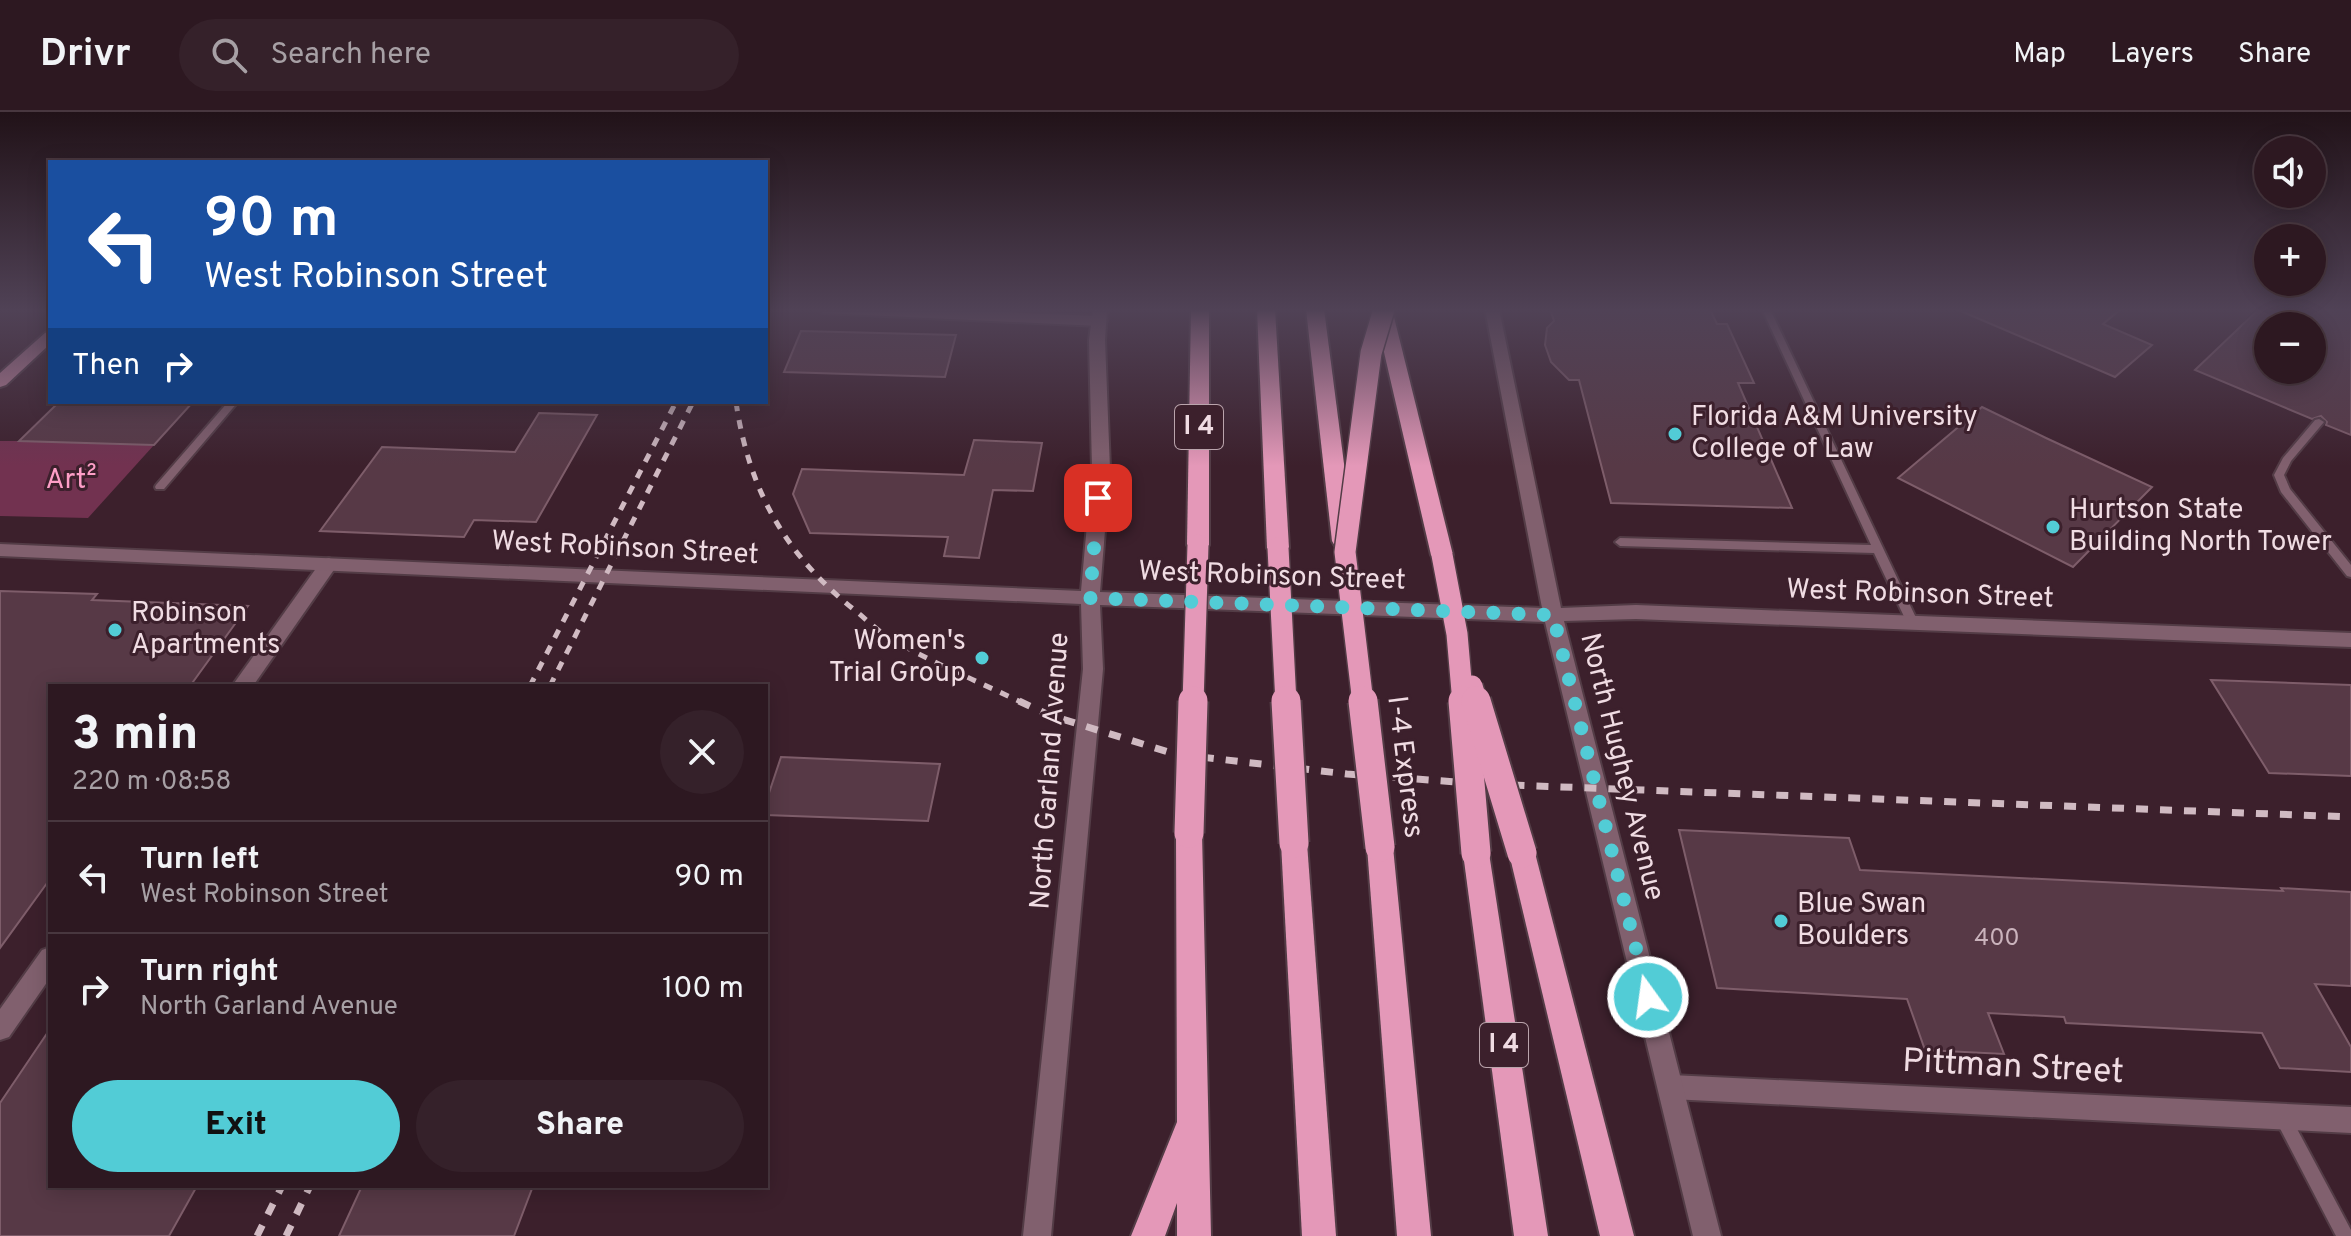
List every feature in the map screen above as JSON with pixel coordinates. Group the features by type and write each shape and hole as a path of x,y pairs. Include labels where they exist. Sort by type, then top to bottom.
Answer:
{"highway":[{"name":"I 4","path":"1194,1236 1195,1114 1189,833 1198,545 1200,361"},
{"path":"1269,361 1319,1236"},
{"name":"I-4 Express","path":"1321,361 1380,847 1414,1236"},
{"path":"1345,552 1370,361"},
{"name":"I 4","path":"1396,361 1442,555 1457,634 1476,853 1531,1236"},
{"path":"1457,634 1522,853 1617,1236"},
{"path":"1148,1236 1195,1114"}],"main road":[{"path":"0,382 22,361"}],"street":[{"name":"North Garland Avenue","path":"1037,1236 1093,669 1090,598 1101,469 1100,361"},
{"name":"North Hughey Avenue","path":"1502,361 1553,615 1707,1236"},
{"name":"West Robinson Street","path":"0,550 1090,598 1553,615 1636,612 2351,640"},
{"path":"243,684 329,564"},
{"path":"0,1029 48,961"},
{"name":"Pittman Street","path":"1671,1087 2351,1120"}],"lane":[{"path":"1790,361 1912,622"},
{"path":"160,487 231,404"},
{"path":"2319,422 2287,460 2279,475 2285,490 2351,573"},
{"path":"1620,542 1878,549"},
{"path":"2282,1117 2345,1236"}],"green space":[{"name":"Art²","path":"0,441 154,445 88,518 0,516"}],"building":[{"path":"788,361 949,361 945,377 784,372"},
{"name":"Florida A&M University College of Law","path":"1744,361 1754,383 1738,383 1792,508 1611,503 1579,380 1569,380 1551,362"},
{"path":"2079,361 2133,361 2115,377"},
{"path":"2204,361 2254,361 2254,384 2326,384 2326,361 2351,361 2351,435 2326,425 2321,416 2312,419 2195,370"},
{"path":"57,404 191,404 154,445 19,441"},
{"name":"Hurtson State Building North Tower","path":"1982,407 2152,487 2073,567 1898,478"},
{"path":"539,413 597,415 536,522 474,520 464,537 320,531 382,447 515,452"},
{"path":"974,440 1042,443 1033,491 993,490 979,558 944,556 948,537 810,533 793,494 802,469 964,475"},
{"path":"0,591 97,594 92,600 248,606 191,684 48,684 48,882 0,948"},
{"path":"2211,680 2351,685 2351,776 2269,773"},
{"path":"781,757 940,764 928,821 768,815 768,796"},
{"path":"1679,830 1849,838 1860,870 2351,892 2351,986 2315,984 2351,1047 2351,1072 2280,1068 2262,1033 2066,1023 2064,1017 1988,1013 2004,1054 1925,1050 1907,999 1717,988"},
{"path":"48,1032 48,1188 196,1188 169,1236 0,1236 0,1103"},
{"path":"361,1188 532,1188 514,1236 339,1236"}],"railway":[{"path":"531,684 675,404"},
{"path":"551,684 692,404"},
{"path":"736,404 750,464 761,493 791,544 832,591 887,636 907,648 1023,703"},
{"path":"1019,701 1049,715 1175,754 1347,774 1484,784 2351,817"},
{"path":"257,1236 281,1188"},
{"path":"286,1236 309,1188"}],"place":[{"name":"Florida A&M University College of Law","path":"1675,434"},
{"name":"Hurtson State Building North Tower","path":"2053,527"},
{"name":"Robinson Apartments","path":"115,630"},
{"name":"Women's Trial Group","path":"982,658"},
{"name":"Blue Swan Boulders","path":"1781,921"}],"route":[{"path":"1098,498 1090,598 1553,615 1648,997"}]}
